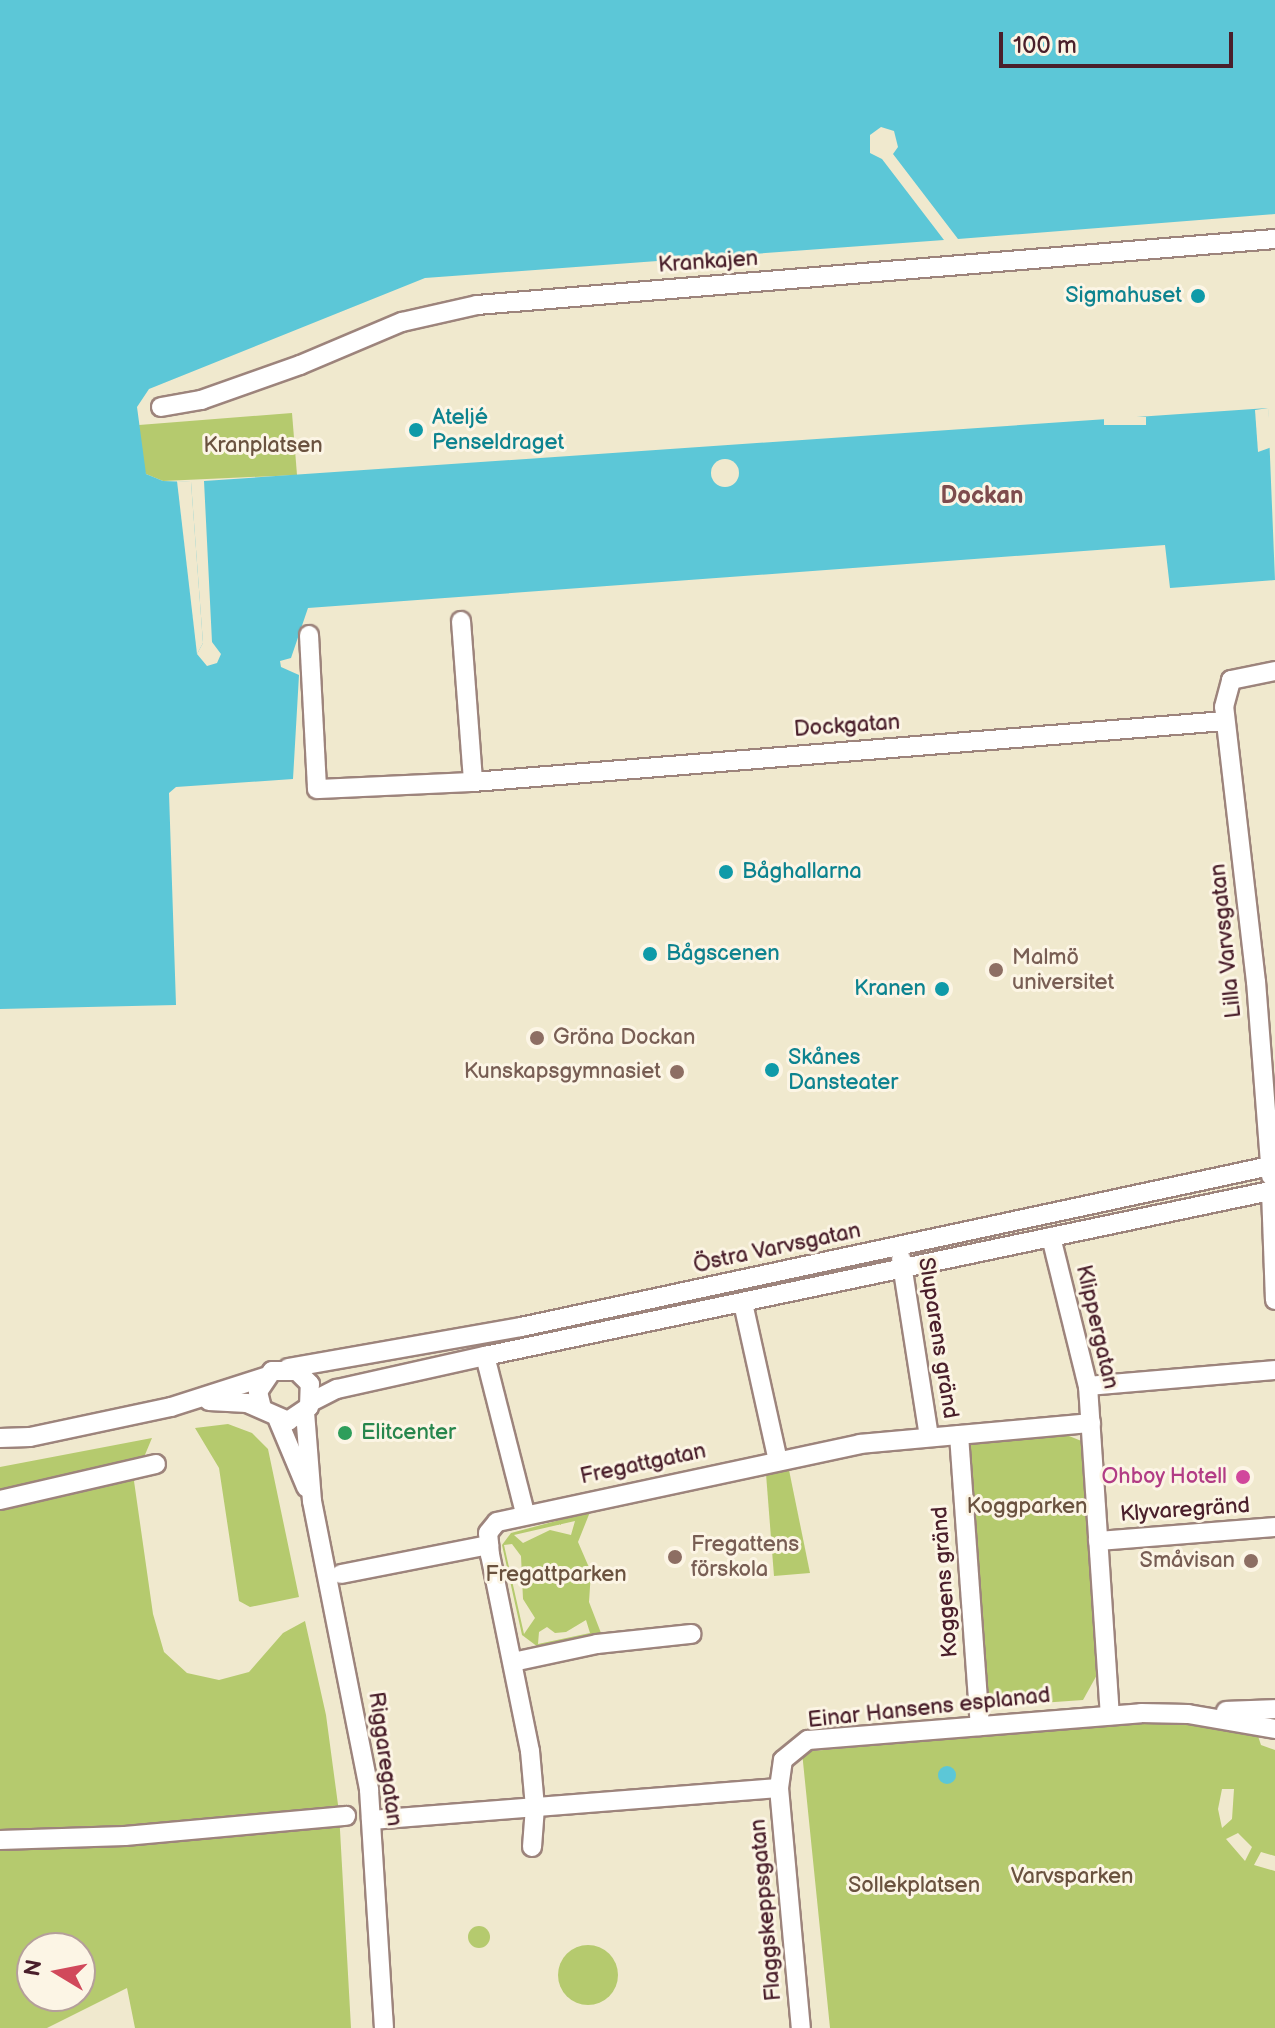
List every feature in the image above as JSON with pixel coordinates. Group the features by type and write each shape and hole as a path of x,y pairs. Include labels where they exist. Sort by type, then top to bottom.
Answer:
{"street":[{"name":"Krankajen","path":"161,407 201,400 300,365 402,322 477,305 1275,239"},
{"path":"461,621 473,782"},
{"name":"Dockgatan","path":"309,635 317,789 473,782 1225,721"},
{"name":"Lilla Varvsgatan","path":"1275,671 1245,673 1227,686 1225,721 1256,982 1273,1165 1275,1300"},
{"name":"Östra Varvsgatan","path":"288,1368 521,1327 1273,1165"},
{"name":"Östra Varvsgatan","path":"308,1407 337,1389 485,1356 1274,1193"},
{"name":"Klippergatan","path":"1051,1237 1088,1386 1110,1715"},
{"name":"Sluparens gränd","path":"898,1246 929,1437"},
{"path":"743,1303 778,1461"},
{"path":"485,1356 525,1513"},
{"path":"0,1438 30,1437 200,1400 288,1368 310,1384 308,1407 294,1420 278,1420 262,1408 200,1400"},
{"path":"1088,1386 1275,1370"},
{"path":"262,1408 258,1392 265,1377"},
{"name":"Riggaregatan","path":"308,1407 312,1501 356,1713 371,1820 384,2028"},
{"name":"Riggaregatan","path":"278,1420 312,1501"},
{"name":"Fregattgatan","path":"489,1545 488,1533 497,1522 525,1513 778,1461 929,1437 1091,1423"},
{"name":"Koggens gränd","path":"959,1435 980,1726"},
{"path":"0,1500 156,1464"},
{"name":"Klyvaregränd","path":"1098,1541 1275,1527"},
{"path":"341,1574 489,1545 513,1662 535,1807 532,1847"},
{"path":"513,1662 601,1644 691,1634"},
{"name":"Einar Hansens esplanad","path":"779,1788 783,1760 808,1740 1110,1715 1275,1709"},
{"name":"Einar Hansens esplanad","path":"1188,1714 1275,1729"},
{"path":"371,1820 779,1788"},
{"name":"Flaggskeppsgatan","path":"779,1788 801,2028"},
{"path":"0,1840 125,1836 346,1816"}],"green space":[{"name":"Kranplatsen","path":"292,413 297,475 163,481 146,474 142,466 139,425"},
{"path":"228,1424 252,1433 268,1449 299,1597 250,1607 239,1601 219,1468 195,1428"},
{"name":"Koggparken","path":"1064,1434 1084,1442 1098,1673 1083,1700 998,1706 981,1695 964,1455 974,1439"},
{"path":"152,1438 134,1481 153,1614 164,1652 187,1673 219,1680 249,1672 283,1633 305,1621 326,1715 339,1812 351,2028 135,2028 127,1988 96,2004 96,1932 16,1932 16,2012 79,2012 47,2028 0,2028 0,1467"},
{"path":"789,1470 810,1573 774,1576 766,1474"},
{"name":"Fregattparken","path":"590,1512 578,1542 591,1572 589,1602 601,1633 538,1647 522,1635 502,1545 511,1533","holes":["575,1521 571,1535 550,1530 523,1543 514,1535","512,1544 521,1556 523,1599 535,1618 524,1634 504,1545","586,1620 590,1633 538,1644 539,1632 547,1627 555,1633 566,1632"]},
{"name":"Varvsparken","path":"1160,1719 1257,1733 1261,1745 1275,1750 1275,1856 1261,1852 1254,1865 1275,1871 1275,2028 830,2028 802,1752","holes":["1222,1789 1234,1789 1232,1819 1222,1828 1218,1809","1238,1833 1252,1847 1245,1861 1226,1839"]},
{"path":"479,1926 487,1929 490,1937 487,1945 479,1948 471,1945 468,1937 471,1929"},
{"path":"588,1945 600,1947 609,1954 616,1963 616,1987 609,1996 600,2003 588,2005 576,2003 567,1996 560,1987 558,1975 560,1963 567,1954 576,1947"}],"water":[{"path":"0,0 1275,0 1275,214 958,239 893,154 898,147 894,131 881,127 870,135 870,153 882,159 944,240 425,278 149,389 137,407 146,474 163,481 191,482 203,643 197,654 207,666 217,663 221,654 212,642 204,481 1268,408 1275,580 1170,588 1165,545 308,608 291,658 280,661 281,667 299,675 293,779 176,787 169,793 176,1005 0,1009"},
{"path":"943,1766 951,1766 956,1775 954,1782 943,1784 938,1779 938,1771"}],"pier":[{"path":"1268,408 1272,447 1258,452 1255,410"},
{"path":"1104,417 1146,417 1146,425 1104,425"},
{"path":"725,459 735,463 739,473 735,483 725,487 715,483 711,473 715,463"},
{"path":"177,481 191,482 203,643 197,654"}],"place":[{"name":"Sigmahuset","path":"1198,296"},
{"name":"Ateljé Penseldraget","path":"416,430"},
{"name":"Båghallarna","path":"726,872"},
{"name":"Bågscenen","path":"650,954"},
{"name":"Malmö universitet","path":"996,970"},
{"name":"Kranen","path":"942,989"},
{"name":"Gröna Dockan","path":"537,1038"},
{"name":"Skånes Dansteater","path":"772,1070"},
{"name":"Kunskapsgymnasiet","path":"677,1072"},
{"name":"Elitcenter","path":"345,1433"},
{"name":"Ohboy Hotell","path":"1243,1477"},
{"name":"Fregattens förskola","path":"675,1557"},
{"name":"Småvisan","path":"1251,1561"}],"district":[{"name":"Dockan","path":"982,496"}],"park label":[{"name":"Sollekplatsen","path":"914,1886"}]}
